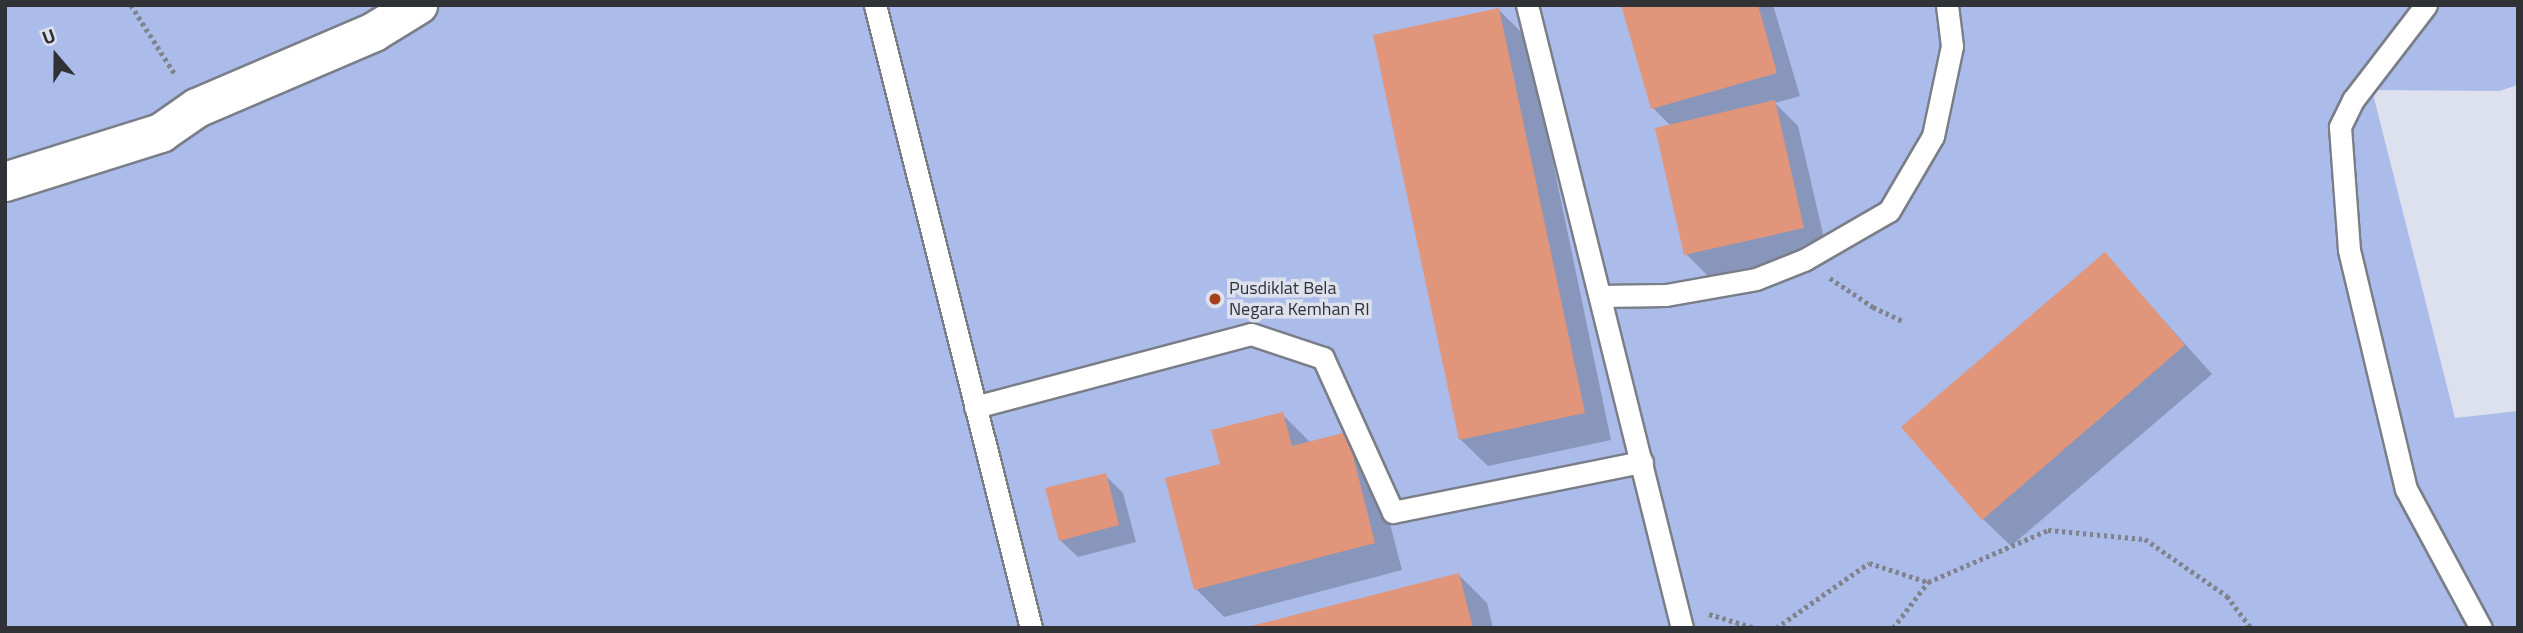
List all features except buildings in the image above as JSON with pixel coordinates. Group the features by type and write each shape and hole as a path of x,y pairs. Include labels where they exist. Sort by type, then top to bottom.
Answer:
{"street":[{"path":"5,182 161,133 197,108 374,32 418,5"}],"lane":[{"path":"875,5 1031,628"},
{"path":"1527,5 1682,628"},
{"path":"1600,296 1666,295 1756,279 1804,260 1889,211 1933,136 1952,46 1947,5"},
{"path":"2426,5 2353,100 2340,127 2349,250 2406,489 2481,628"},
{"path":"975,407 1251,334 1323,358 1392,512 1642,462"}],"path":[{"path":"131,5 197,108"},
{"path":"1804,260 1873,307 1903,321"},
{"path":"1894,628 1928,582 2048,530 2145,539 2227,596 2251,628"},
{"path":"1776,628 1869,563 1928,582"},
{"path":"1678,605 1755,628"}],"shaded area":[{"name":"Pusdiklat Bela Negara Kemhan RI","path":"5,5 2518,5 2518,85 2499,91 2372,90 2455,418 2518,411 2518,628 5,628"}],"place":[{"name":"Pusdiklat Bela Negara Kemhan RI","path":"1215,299"}]}
